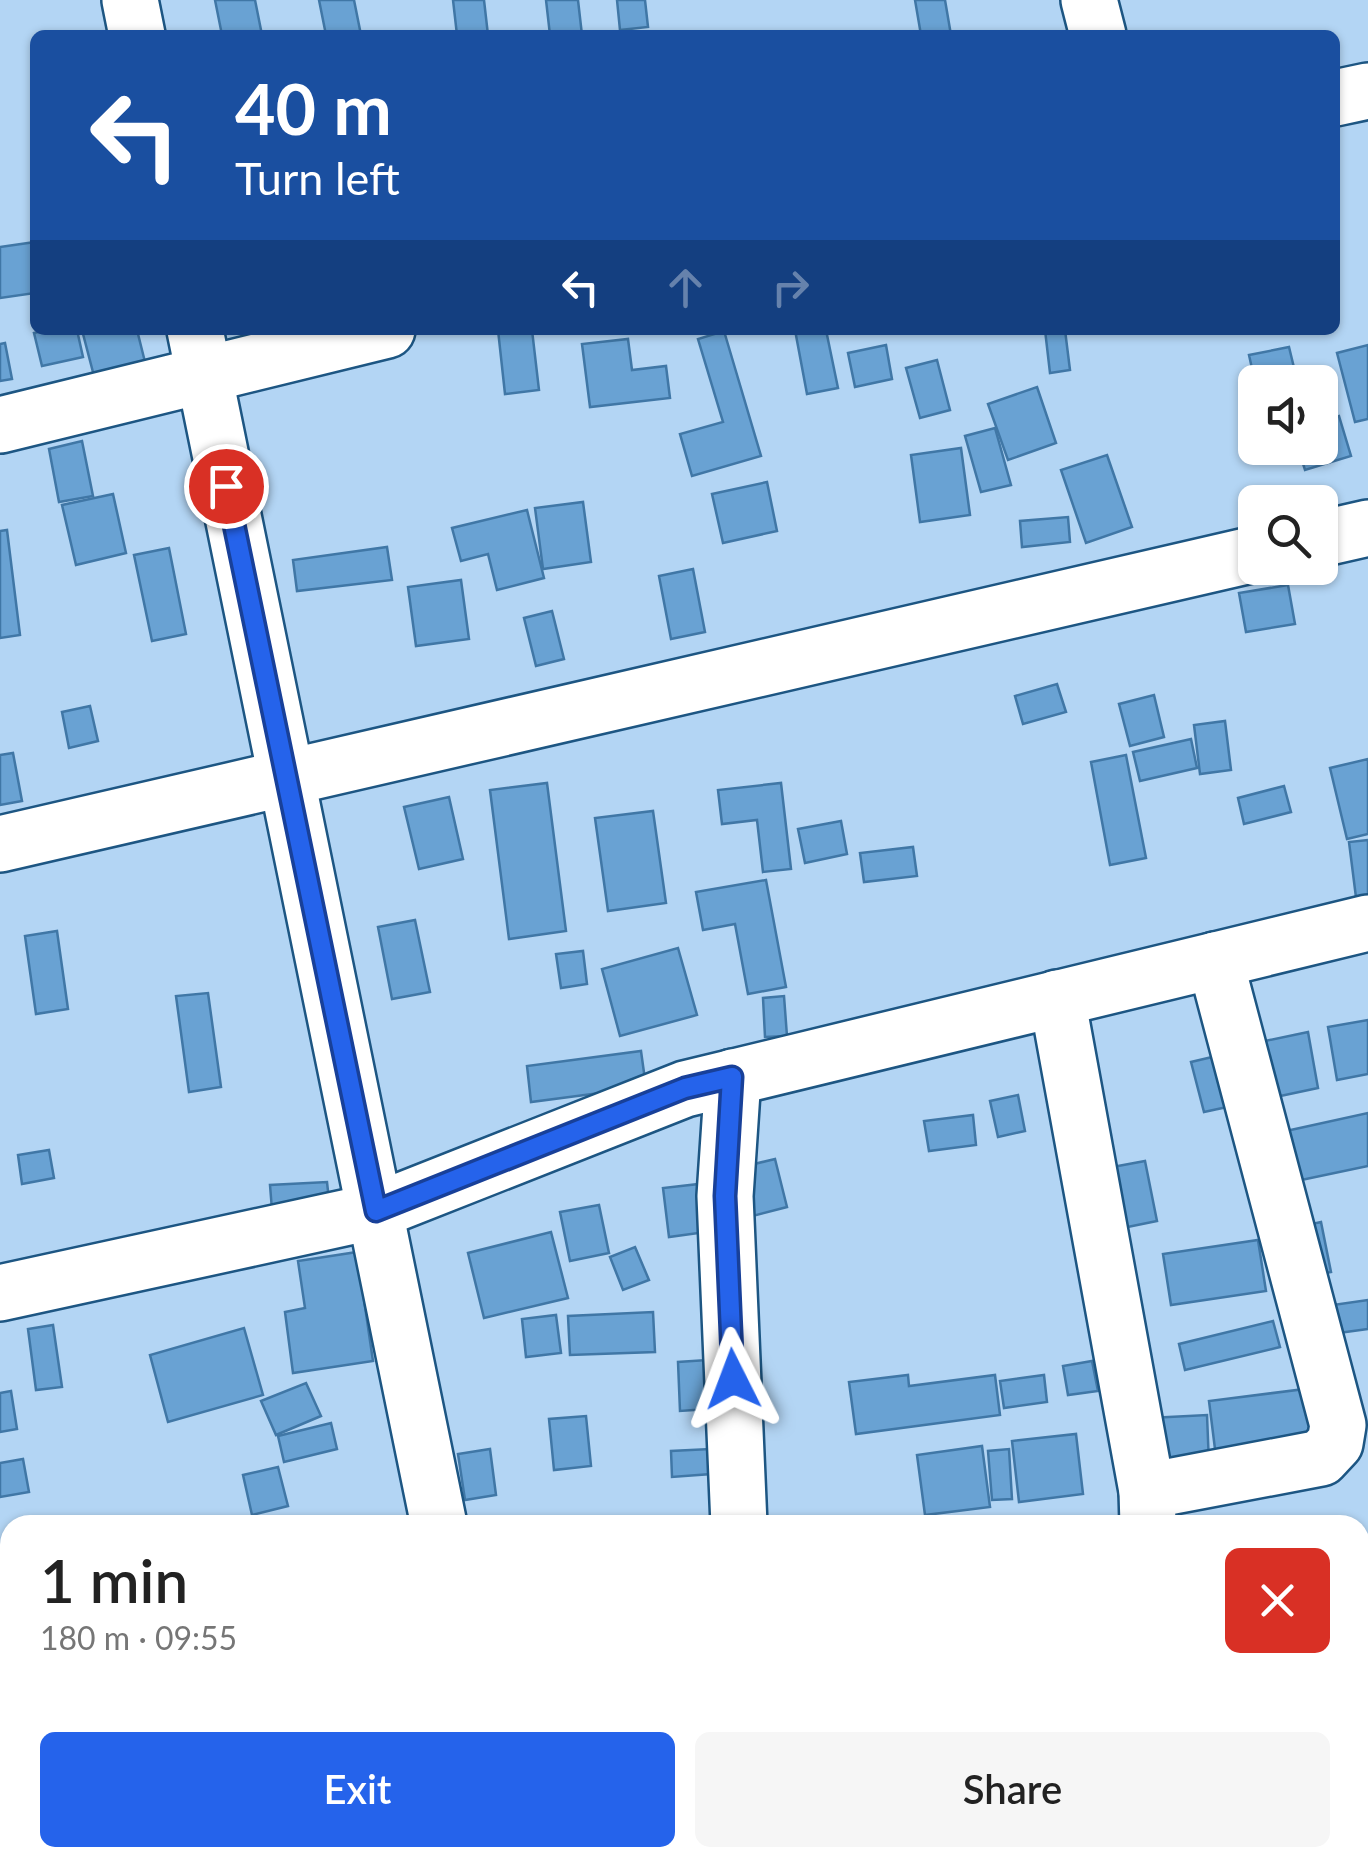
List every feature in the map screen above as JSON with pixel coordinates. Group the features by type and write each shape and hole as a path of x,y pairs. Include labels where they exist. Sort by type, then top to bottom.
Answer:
{"street":[{"path":"130,0 135,30"},
{"path":"1089,0 1097,30"},
{"path":"1340,97 1368,91"},
{"path":"0,426 200,353 347,335"},
{"path":"200,353 437,1515"},
{"path":"1338,535 1368,528"},
{"path":"0,844 1238,558"},
{"path":"0,1293 376,1211 685,1088 1368,923"},
{"path":"1057,998 1148,1508 1322,1458 1335,1443 1338,1425 1215,960"},
{"path":"732,1077 725,1196 739,1515"}],"building":[{"path":"215,0 255,0 261,30 221,30"},
{"path":"319,0 354,0 360,30 325,30"},
{"path":"453,0 484,0 487,30 456,30"},
{"path":"546,0 578,0 581,30 549,30"},
{"path":"617,0 645,0 648,27 620,30"},
{"path":"915,0 945,0 950,30 920,30"},
{"path":"30,243 30,294 0,298 0,247"},
{"path":"34,335 78,335 83,357 42,366"},
{"path":"83,335 138,335 145,362 94,376"},
{"path":"499,335 533,335 539,390 505,394"},
{"path":"725,335 761,456 692,476 680,434 723,422 698,339"},
{"path":"796,335 827,335 838,388 807,394"},
{"path":"1046,335 1066,335 1070,370 1050,373"},
{"path":"628,339 632,370 666,366 670,398 590,407 582,344"},
{"path":"5,343 12,379 0,381 0,344"},
{"path":"886,345 892,379 855,387 848,353"},
{"path":"1368,345 1368,419 1355,422 1337,353"},
{"path":"1289,347 1293,365 1251,365 1249,355"},
{"path":"937,360 950,410 920,418 906,368"},
{"path":"1037,387 1056,443 1008,460 988,404"},
{"path":"1338,416 1351,456 1338,460"},
{"path":"995,428 1011,485 981,492 965,436"},
{"path":"82,441 93,496 59,502 49,449"},
{"path":"961,448 970,515 920,522 911,455"},
{"path":"1107,455 1132,527 1086,543 1061,470"},
{"path":"767,482 777,531 723,543 712,494"},
{"path":"113,494 126,553 76,565 62,505"},
{"path":"583,502 591,562 543,569 535,508"},
{"path":"527,510 544,578 497,590 488,554 461,561 452,528"},
{"path":"1068,517 1070,542 1022,547 1020,521"},
{"path":"7,530 20,635 0,638 0,531"},
{"path":"387,547 392,580 297,591 293,560"},
{"path":"169,548 186,634 152,641 134,555"},
{"path":"693,569 705,632 671,639 659,576"},
{"path":"461,580 469,639 416,646 408,587"},
{"path":"1288,585 1295,624 1246,632 1239,593"},
{"path":"552,611 564,659 536,666 524,618"},
{"path":"1057,684 1066,712 1023,724 1015,696"},
{"path":"1154,695 1164,737 1130,746 1119,704"},
{"path":"90,706 98,741 69,748 62,712"},
{"path":"1225,721 1231,770 1200,774 1194,725"},
{"path":"1191,739 1197,768 1140,781 1133,752"},
{"path":"13,753 22,801 0,805 0,755"},
{"path":"1126,755 1146,858 1110,865 1091,762"},
{"path":"1368,759 1368,834 1347,839 1330,768"},
{"path":"547,783 566,931 509,939 490,790"},
{"path":"781,783 791,869 763,872 757,820 722,824 718,790"},
{"path":"1284,786 1291,812 1244,824 1238,798"},
{"path":"449,797 463,859 419,869 404,807"},
{"path":"653,811 666,903 608,911 595,818"},
{"path":"841,821 847,854 805,863 798,829"},
{"path":"1368,840 1368,928 1360,929 1349,842"},
{"path":"913,847 917,876 864,882 860,853"},
{"path":"766,880 786,987 748,994 735,924 703,930 696,892"},
{"path":"415,920 430,992 392,999 378,927"},
{"path":"57,931 68,1009 36,1014 25,936"},
{"path":"678,948 697,1015 620,1036 602,969"},
{"path":"583,951 587,984 561,988 556,954"},
{"path":"208,993 221,1087 189,1092 176,996"},
{"path":"784,996 787,1036 765,1037 763,998"},
{"path":"1368,1020 1368,1074 1337,1080 1328,1027"},
{"path":"1308,1032 1318,1088 1271,1098 1260,1042"},
{"path":"641,1051 646,1087 531,1102 527,1066"},
{"path":"1229,1053 1241,1104 1204,1112 1191,1062"},
{"path":"1018,1095 1025,1131 998,1137 990,1101"},
{"path":"1368,1113 1368,1166 1287,1183 1277,1133"},
{"path":"973,1115 976,1145 929,1151 924,1121"},
{"path":"49,1150 54,1178 22,1184 18,1155"},
{"path":"775,1159 787,1207 741,1219 729,1170"},
{"path":"1145,1161 1157,1221 1103,1232 1091,1171"},
{"path":"327,1182 331,1219 273,1223 270,1185"},
{"path":"699,1184 706,1232 669,1237 663,1188"},
{"path":"599,1205 609,1253 570,1261 560,1212"},
{"path":"1321,1222 1331,1272 1304,1277 1294,1228"},
{"path":"551,1232 568,1298 484,1318 468,1253"},
{"path":"1258,1240 1266,1291 1171,1305 1163,1254"},
{"path":"635,1247 649,1280 623,1290 610,1257"},
{"path":"357,1252 373,1361 293,1373 285,1312 305,1308 298,1261"},
{"path":"1368,1300 1368,1329 1316,1336 1312,1308"},
{"path":"653,1312 655,1352 570,1355 568,1316"},
{"path":"556,1315 561,1353 526,1357 522,1319"},
{"path":"1273,1321 1280,1347 1185,1370 1179,1344"},
{"path":"53,1325 62,1387 36,1390 28,1329"},
{"path":"244,1328 263,1395 168,1422 150,1355"},
{"path":"707,1360 708,1409 680,1411 678,1362"},
{"path":"1092,1361 1098,1391 1068,1395 1063,1366"},
{"path":"908,1375 909,1386 995,1375 1000,1415 856,1434 849,1382"},
{"path":"1044,1375 1047,1402 1004,1408 1000,1381"},
{"path":"306,1383 321,1416 276,1435 261,1401"},
{"path":"1305,1389 1313,1453 1217,1465 1209,1401"},
{"path":"11,1391 17,1429 0,1432 0,1393"},
{"path":"1207,1415 1209,1464 1152,1466 1150,1418"},
{"path":"586,1416 591,1466 554,1470 549,1419"},
{"path":"331,1423 337,1449 284,1462 278,1436"},
{"path":"1076,1434 1083,1494 1019,1502 1012,1441"},
{"path":"982,1446 990,1507 925,1515 917,1455"},
{"path":"490,1449 496,1495 465,1500 458,1454"},
{"path":"710,1449 711,1474 672,1477 671,1451"},
{"path":"1009,1449 1012,1499 992,1500 988,1451"},
{"path":"23,1459 29,1492 0,1497 0,1463"},
{"path":"278,1467 288,1506 252,1515 243,1475"}],"route":[{"path":"226,486 376,1211 685,1088 732,1077 725,1196 733,1379"}]}
